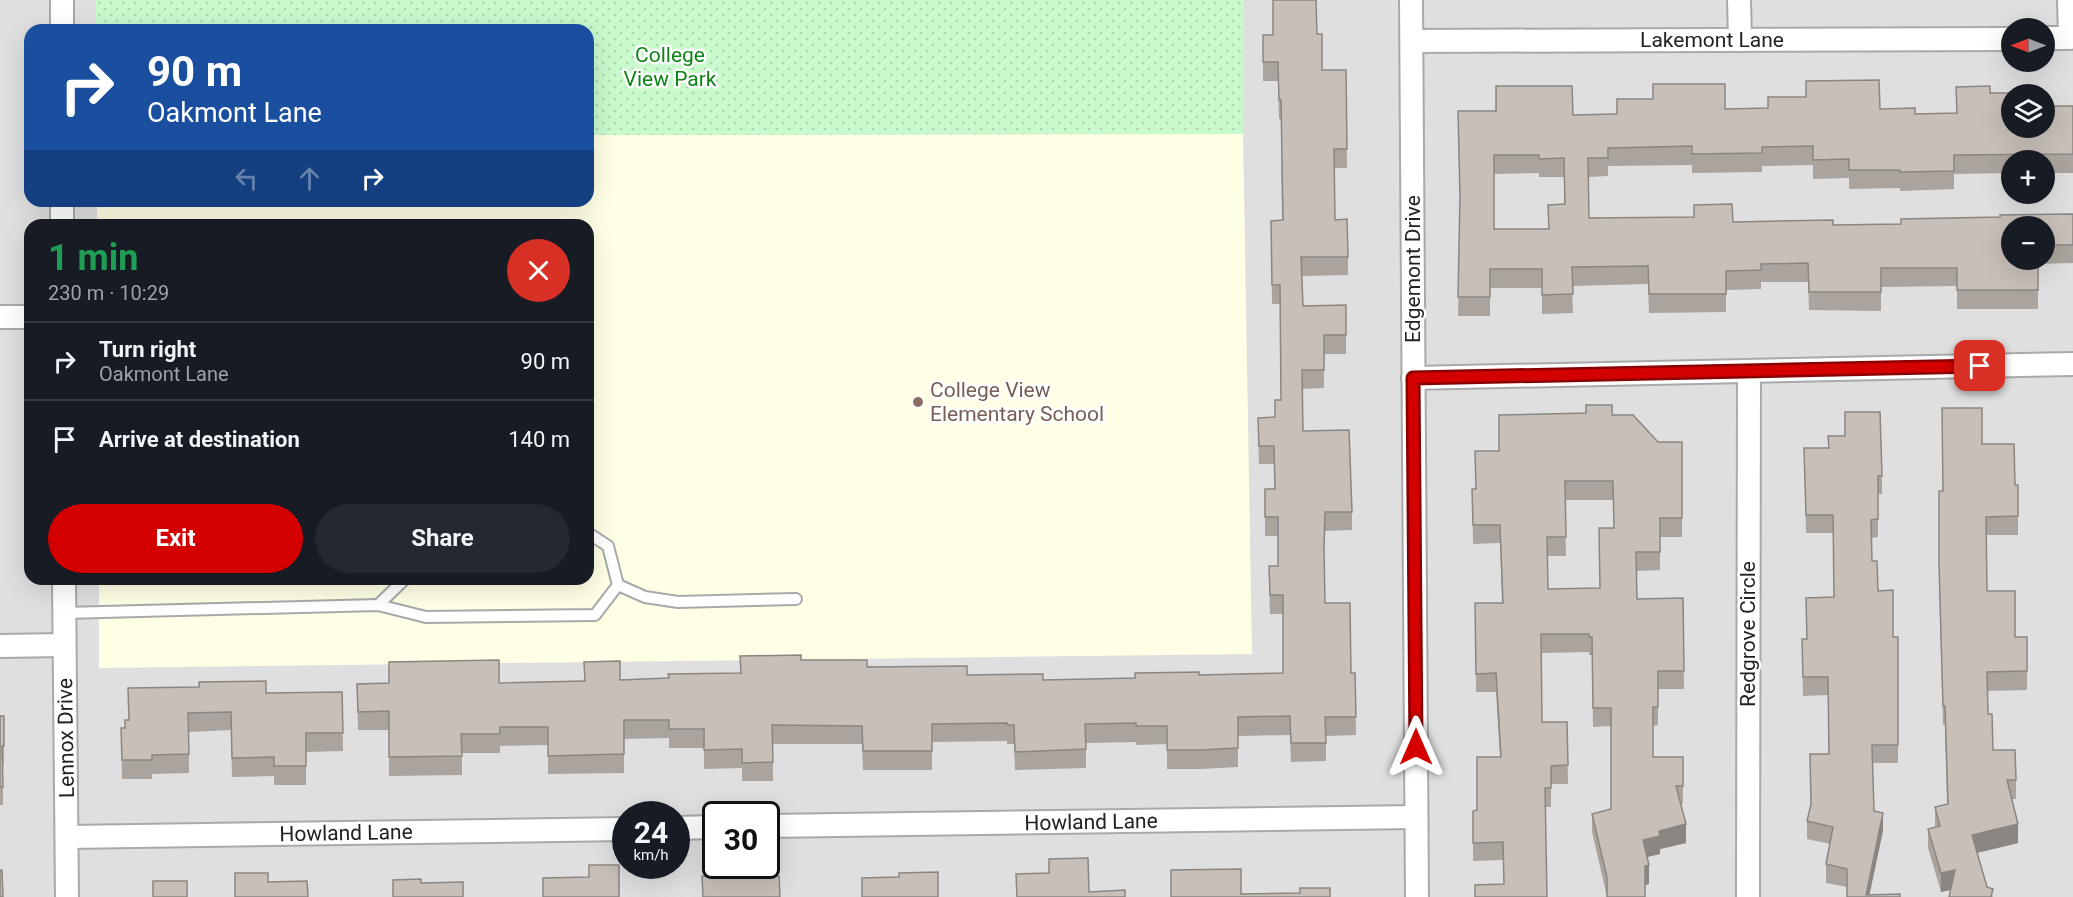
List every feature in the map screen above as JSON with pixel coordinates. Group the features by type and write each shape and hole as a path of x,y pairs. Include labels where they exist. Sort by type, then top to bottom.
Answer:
{"street":[{"path":"62,0 62,24"},
{"name":"Edgemont Drive","path":"1411,0 1417,897"},
{"path":"1739,0 1740,40"},
{"path":"2055,38 2070,38 2069,0"},
{"name":"Lakemont Lane","path":"1412,41 2001,39"},
{"path":"0,317 24,317"},
{"path":"1413,378 2073,364"},
{"name":"Redgrove Circle","path":"1748,897 1749,371"},
{"name":"Lennox Drive","path":"64,585 67,897"},
{"path":"0,646 64,645"},
{"name":"Howland Lane","path":"780,826 1416,817"},
{"name":"Howland Lane","path":"67,837 612,829"}],"lane":[{"path":"594,537 608,546 618,585"},
{"path":"378,605 399,585"},
{"path":"618,585 645,597 678,602 796,599"},
{"path":"64,613 378,605 426,617 595,615 618,585"}],"shaded area":[{"path":"0,0 2073,0 2073,897 0,897"},
{"name":"College View Elementary School","path":"1243,134 1252,654 99,668 99,585 594,585 594,219 97,219 97,207 594,207 594,135"}],"green space":[{"name":"College View Park","path":"96,0 1244,0 1243,134 594,135 594,24 96,24"}],"building":[{"path":"1273,0 1316,0 1317,34 1322,34 1322,70 1346,70 1347,149 1334,149 1335,220 1347,219 1348,257 1301,257 1303,306 1346,305 1346,335 1324,335 1324,370 1302,370 1303,431 1349,430 1352,512 1325,512 1325,603 1350,603 1351,673 1355,673 1356,717 1325,717 1326,743 1291,743 1290,716 1238,717 1238,748 1200,750 1167,750 1167,726 1136,726 1136,723 1085,724 1086,749 1015,752 1014,725 1007,725 1007,723 932,724 932,751 863,751 862,726 772,725 773,762 742,763 742,749 704,750 704,729 669,729 669,720 624,720 624,754 548,756 548,727 500,727 500,734 461,734 462,756 389,757 389,711 358,712 357,684 389,683 389,662 499,660 499,683 585,681 584,662 620,661 620,680 669,678 668,674 741,673 740,656 801,655 801,660 867,660 867,667 967,666 967,675 1043,674 1043,680 1135,678 1135,673 1199,672 1199,675 1283,673 1283,595 1270,595 1269,566 1278,566 1278,517 1265,517 1265,489 1275,489 1274,446 1259,446 1258,418 1275,417 1275,400 1281,400 1280,285 1272,285 1271,221 1283,220 1281,100 1279,100 1278,62 1263,62 1263,35 1273,35"},
{"path":"1879,80 1880,109 1915,108 1915,114 1957,113 1956,87 1990,86 1990,93 2001,93 2001,138 2055,138 2055,106 2073,106 2073,154 2055,154 2055,150 2001,150 2001,155 1954,155 1954,171 1900,172 1900,170 1849,170 1849,159 1813,160 1813,146 1762,147 1762,153 1692,154 1692,146 1608,148 1608,158 1588,158 1589,218 1694,217 1694,205 1732,204 1733,222 1833,220 1833,225 1901,224 1901,219 2000,217 2000,215 2073,214 2073,245 2055,245 2055,216 2001,216 2001,270 2038,270 2038,290 1957,290 1957,268 1881,268 1881,292 1809,292 1808,263 1761,264 1761,270 1726,271 1726,294 1649,294 1648,266 1572,267 1573,294 1542,295 1542,269 1490,269 1490,297 1458,297 1460,196 1458,111 1496,111 1496,86 1572,86 1573,115 1617,114 1617,99 1653,99 1653,84 1725,84 1725,109 1768,108 1768,97 1806,97 1806,81","holes":["1494,155 1539,155 1539,159 1564,158 1565,204 1548,205 1549,229 1494,229"]},
{"path":"1586,405 1612,405 1612,415 1633,415 1658,442 1682,442 1682,518 1660,518 1660,552 1636,552 1637,599 1683,598 1684,671 1658,671 1658,707 1653,707 1653,757 1683,757 1683,786 1676,786 1686,824 1659,831 1660,836 1643,840 1649,865 1645,866 1645,897 1607,897 1607,877 1592,814 1611,809 1611,708 1593,708 1592,637 1589,637 1589,634 1541,634 1542,722 1567,722 1568,765 1551,766 1551,788 1545,788 1547,897 1475,897 1475,885 1504,884 1503,842 1473,843 1473,811 1477,810 1477,757 1501,757 1496,673 1476,674 1475,603 1503,603 1500,525 1473,525 1472,489 1476,489 1475,451 1499,451 1499,415 1586,413","holes":["1565,481 1613,481 1614,528 1599,528 1600,588 1548,589 1547,537 1566,537"]},
{"path":"1942,408 1982,408 1982,444 2014,444 2018,516 1986,517 1987,591 2015,591 2015,637 2027,637 2027,671 1987,672 1988,714 1992,714 1993,750 2015,750 2016,780 2007,780 2018,824 1972,835 1987,887 1993,889 1991,897 1949,897 1955,870 1941,873 1928,829 1940,826 1935,807 1948,804 1939,563 1939,491 1943,491"},
{"path":"1845,412 1880,412 1882,476 1878,476 1878,519 1871,520 1872,561 1877,561 1878,591 1893,590 1893,637 1898,637 1898,745 1872,745 1874,811 1883,813 1866,895 1900,894 1900,897 1847,897 1847,869 1826,864 1833,827 1807,821 1811,804 1810,754 1829,754 1828,677 1803,677 1802,639 1807,639 1806,598 1834,597 1833,515 1806,515 1804,448 1829,448 1828,436 1845,436"},
{"path":"266,681 266,693 342,692 343,733 306,733 306,766 274,766 274,757 232,758 231,712 188,713 189,754 152,755 152,760 122,760 121,728 125,728 125,720 129,720 128,688 199,687 199,682"},
{"path":"0,716 4,716 3,787 0,787"},
{"path":"1088,858 1089,892 1125,890 1125,897 1017,897 1016,874 1049,873 1049,859"},
{"path":"589,865 612,865 612,879 619,879 619,897 543,897 543,878 589,877"},
{"path":"1241,869 1241,894 1300,893 1300,888 1330,888 1330,897 1171,897 1171,870"},
{"path":"0,870 2,870 3,897 0,897"},
{"path":"938,872 938,897 862,897 862,878 899,877 899,873"},
{"path":"235,873 268,873 268,882 307,881 308,897 235,897"},
{"path":"421,879 421,883 463,882 463,897 393,897 393,880"},
{"path":"702,879 779,879 780,897 703,897"},
{"path":"153,881 187,881 187,897 153,897"}],"place":[{"name":"College View Elementary School","path":"918,402"}],"route":[{"path":"1416,747 1413,378 1980,366"}]}
